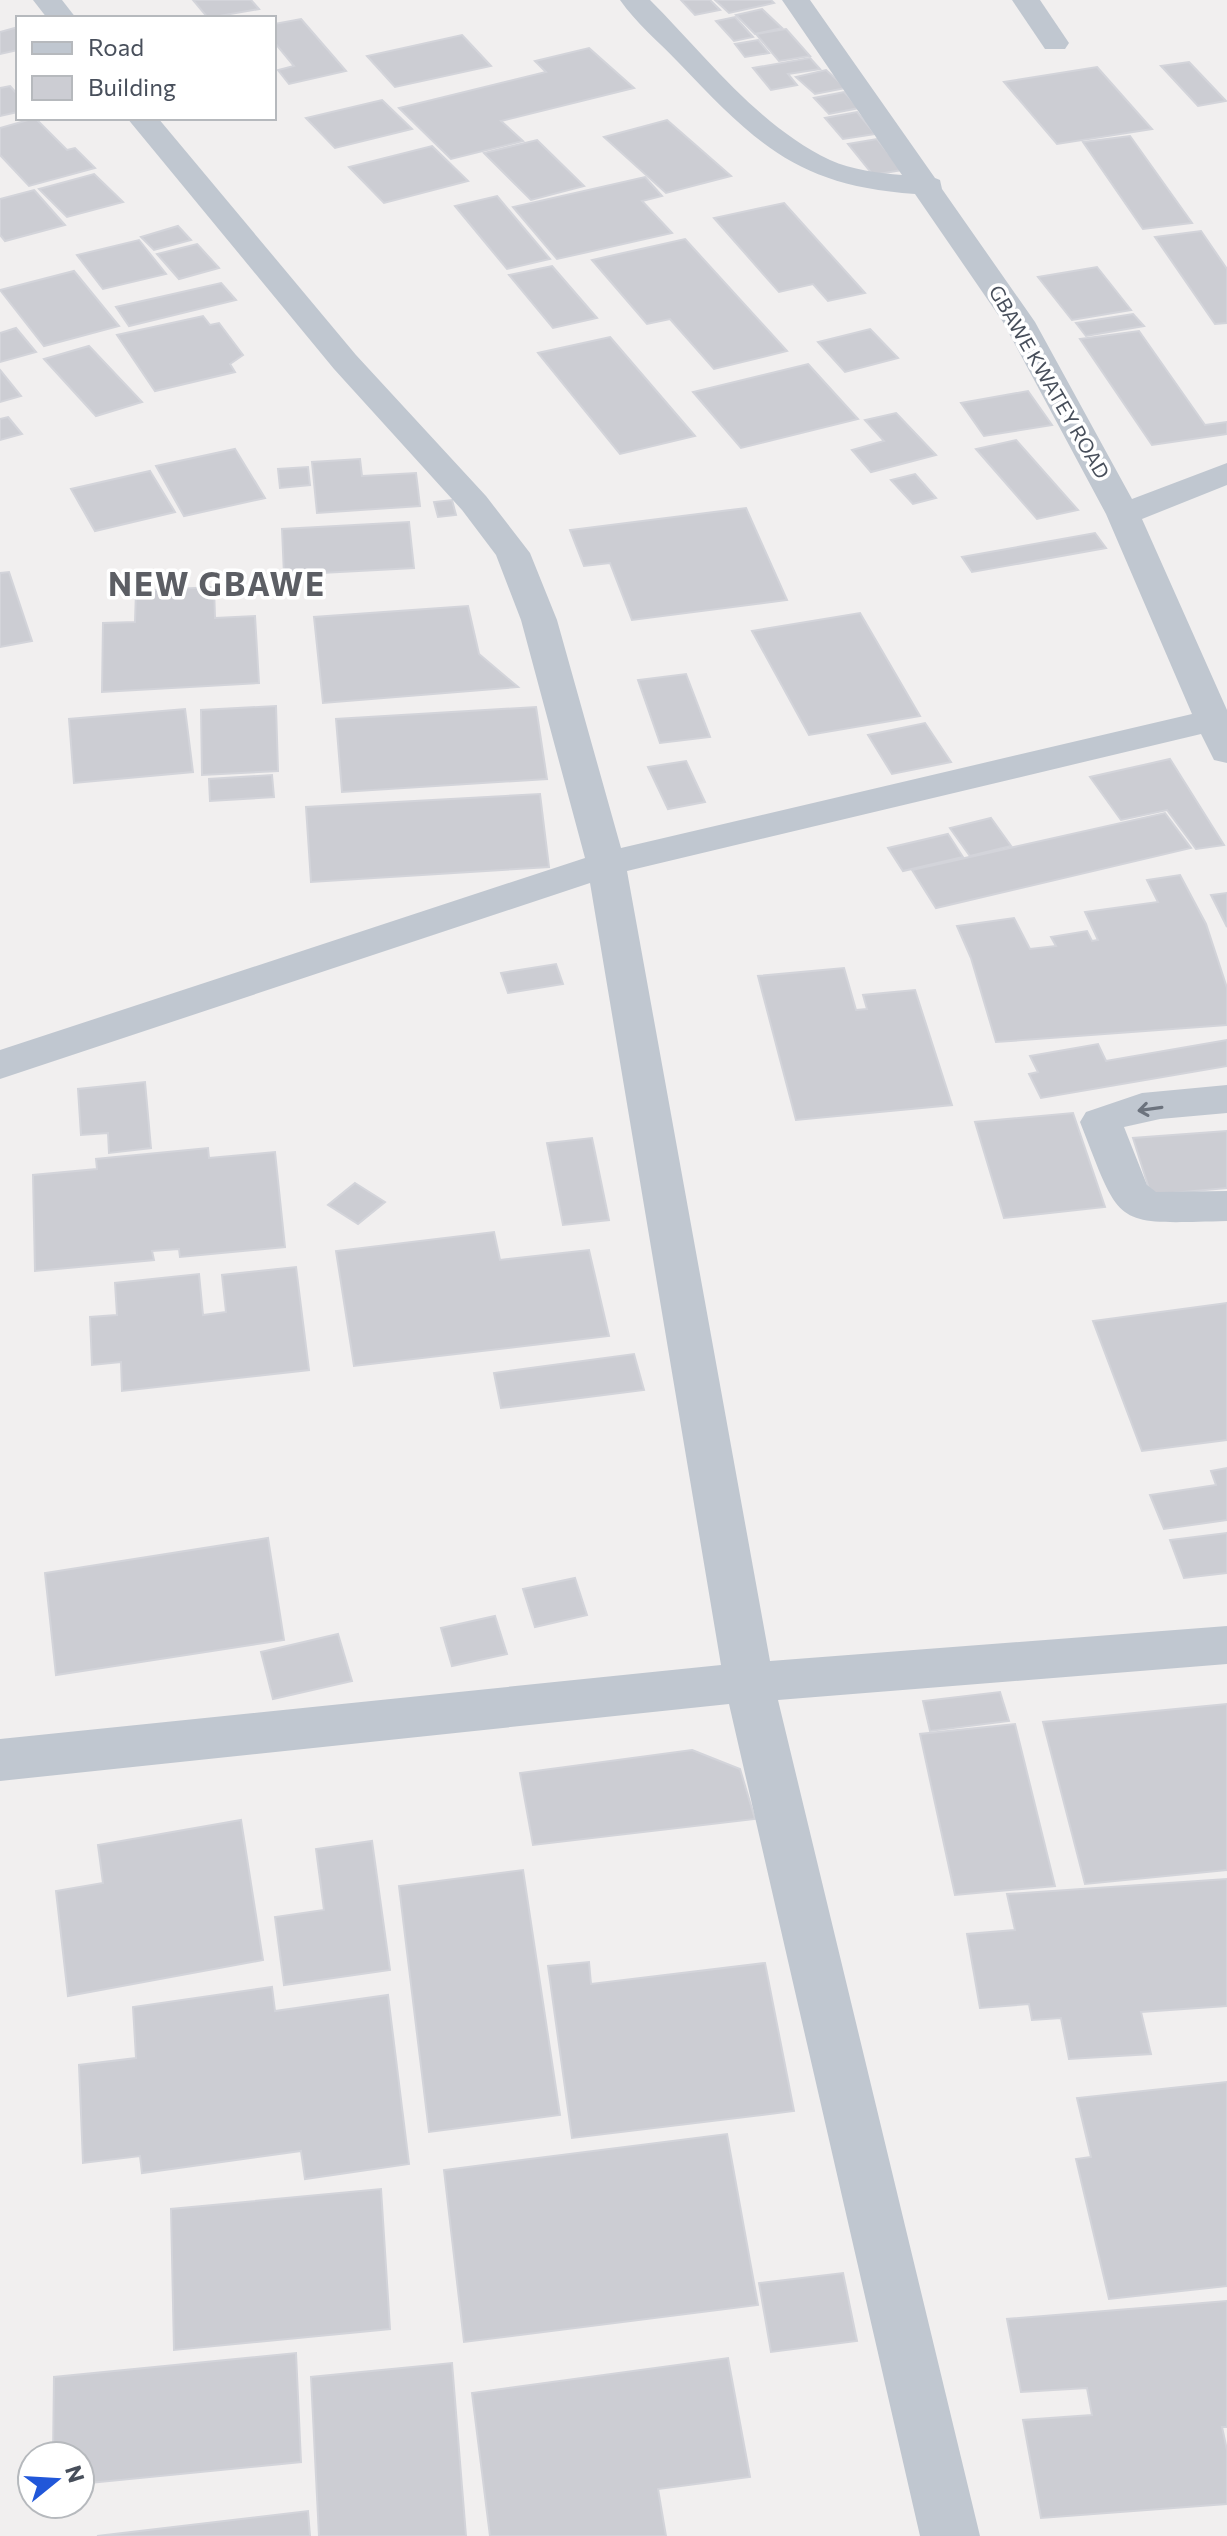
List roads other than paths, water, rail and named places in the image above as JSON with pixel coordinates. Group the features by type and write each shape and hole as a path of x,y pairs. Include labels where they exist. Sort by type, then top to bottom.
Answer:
{"street":[{"path":"47,0 60,16"},
{"path":"634,0 769,134 819,166 873,183 929,186"},
{"name":"GBAWE KWATEY ROAD","path":"796,0 929,186 1019,322 1123,514 1220,736"},
{"path":"1026,0 1055,43"},
{"path":"144,120 345,362 474,503 513,553 539,620 606,864 749,1682 950,2536"},
{"path":"1123,514 1227,473"},
{"path":"0,1065 606,864 1220,736"},
{"path":"1227,1099 1127,1112 1108,1116 1101,1122 1129,1193 1146,1208 1227,1206"},
{"path":"0,1760 749,1682 1227,1645"}],"district":[{"name":"NEW GBAWE","path":"217,585"}]}
